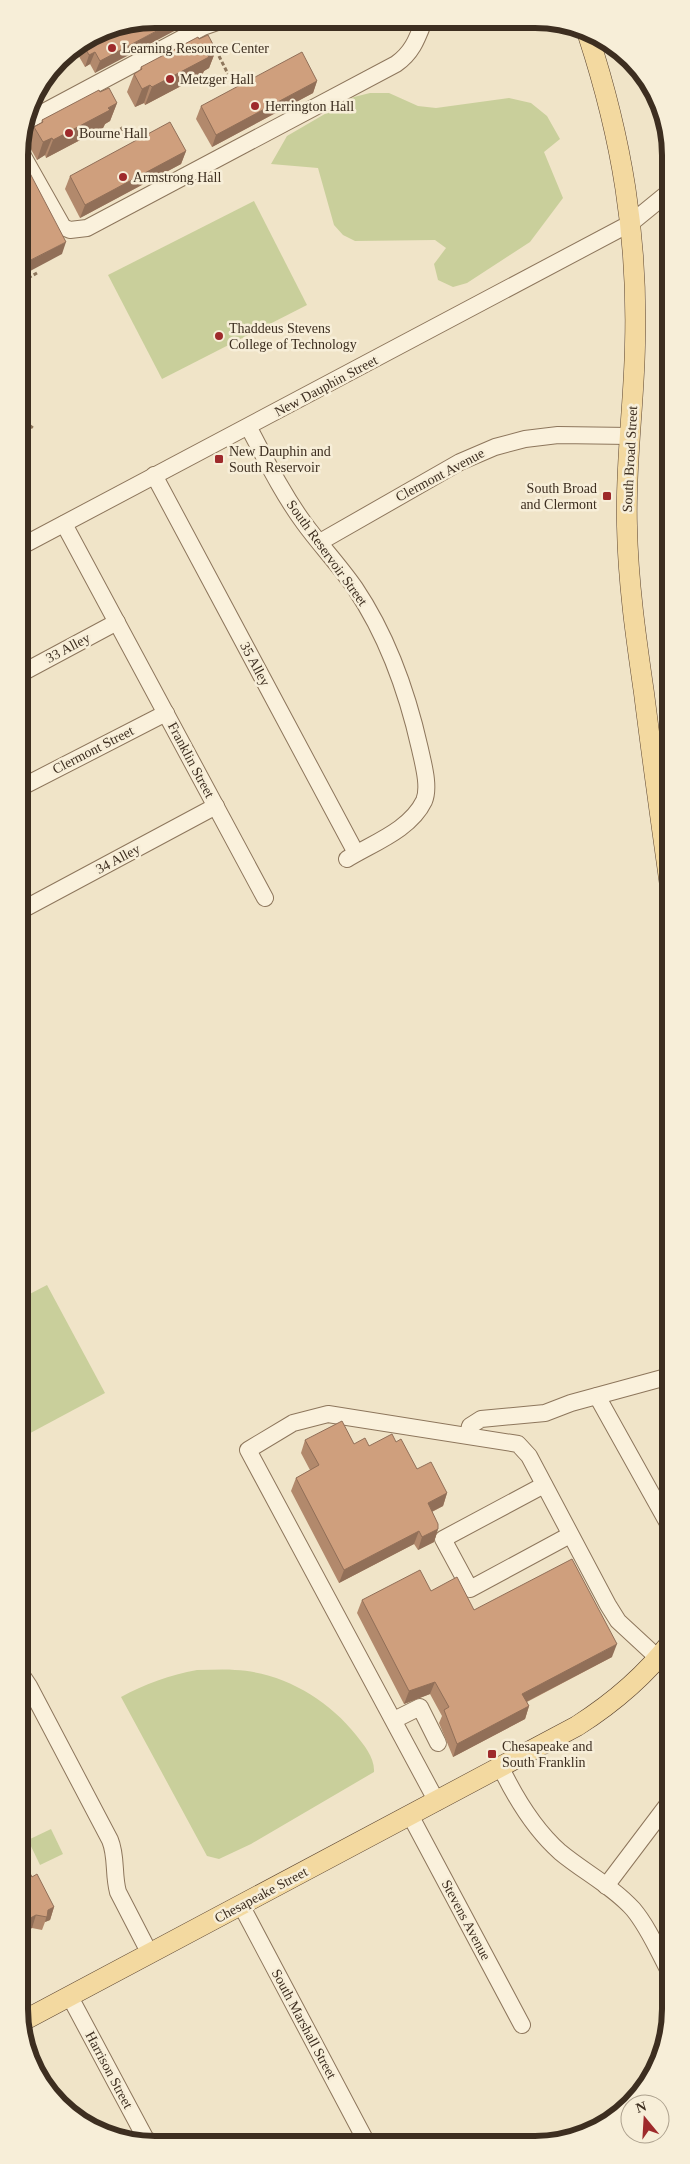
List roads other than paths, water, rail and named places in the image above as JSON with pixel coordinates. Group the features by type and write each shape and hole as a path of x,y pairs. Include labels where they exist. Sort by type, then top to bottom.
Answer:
{"main road":[{"name":"South Broad Street","path":"589,40 617,140 625,176 631,223 634,262 635,343 626,522 629,577 662,826"},
{"path":"501,1768 596,1714 616,1698 662,1653"},
{"name":"Chesapeake Street","path":"29,2018 501,1768"}],"street":[{"path":"33,118 201,28"},
{"path":"28,165 59,222 63,227 70,230 79,230 95,224 396,64 409,53 421,28"},
{"name":"New Dauphin Street","path":"28,543 154,475 248,428 631,223 662,198"},
{"name":"South Reservoir Street","path":"248,428 282,489 304,522 355,588 400,675 411,708 426,784 425,798 410,822"},
{"name":"Clermont Avenue","path":"320,542 460,462 495,447 525,439 558,435 630,436"},
{"name":"35 Alley","path":"154,475 351,856 410,822"},
{"name":"Franklin Street","path":"64,524 265,898"},
{"name":"33 Alley","path":"28,670 117,622"},
{"name":"Clermont Street","path":"28,784 166,712"},
{"name":"34 Alley","path":"28,907 216,806"},
{"path":"468,1435 470,1426 481,1418 545,1413 571,1403 662,1378"},
{"path":"597,1396 662,1513"},
{"path":"436,1802 394,1720 248,1450 293,1423 328,1414 518,1444 529,1456 608,1605 618,1620 658,1658"},
{"path":"544,1484 443,1539 470,1589 570,1535"},
{"path":"28,1684 110,1840 114,1850 115,1881 118,1892 150,1954"},
{"path":"394,1720 420,1707 438,1742"},
{"path":"501,1768 526,1813 543,1835 561,1853 627,1902 640,1918 662,1958"},
{"path":"606,1886 662,1812"},
{"name":"Stevens Avenue","path":"410,1815 522,2025"},
{"name":"South Marshall Street","path":"241,1905 363,2136"},
{"name":"Harrison Street","path":"70,1997 144,2135"}],"place":[{"name":"Learning Resource Center","path":"112,48"},
{"name":"Metzger Hall","path":"170,79"},
{"name":"Herrington Hall","path":"255,106"},
{"name":"Bourne Hall","path":"69,133"},
{"name":"Armstrong Hall","path":"123,177"},
{"name":"Thaddeus Stevens College of Technology","path":"219,336"},
{"name":"New Dauphin and South Reservoir","path":"219,459"},
{"name":"South Broad and Clermont","path":"607,496"},
{"name":"Chesapeake and South Franklin","path":"492,1754"}]}
